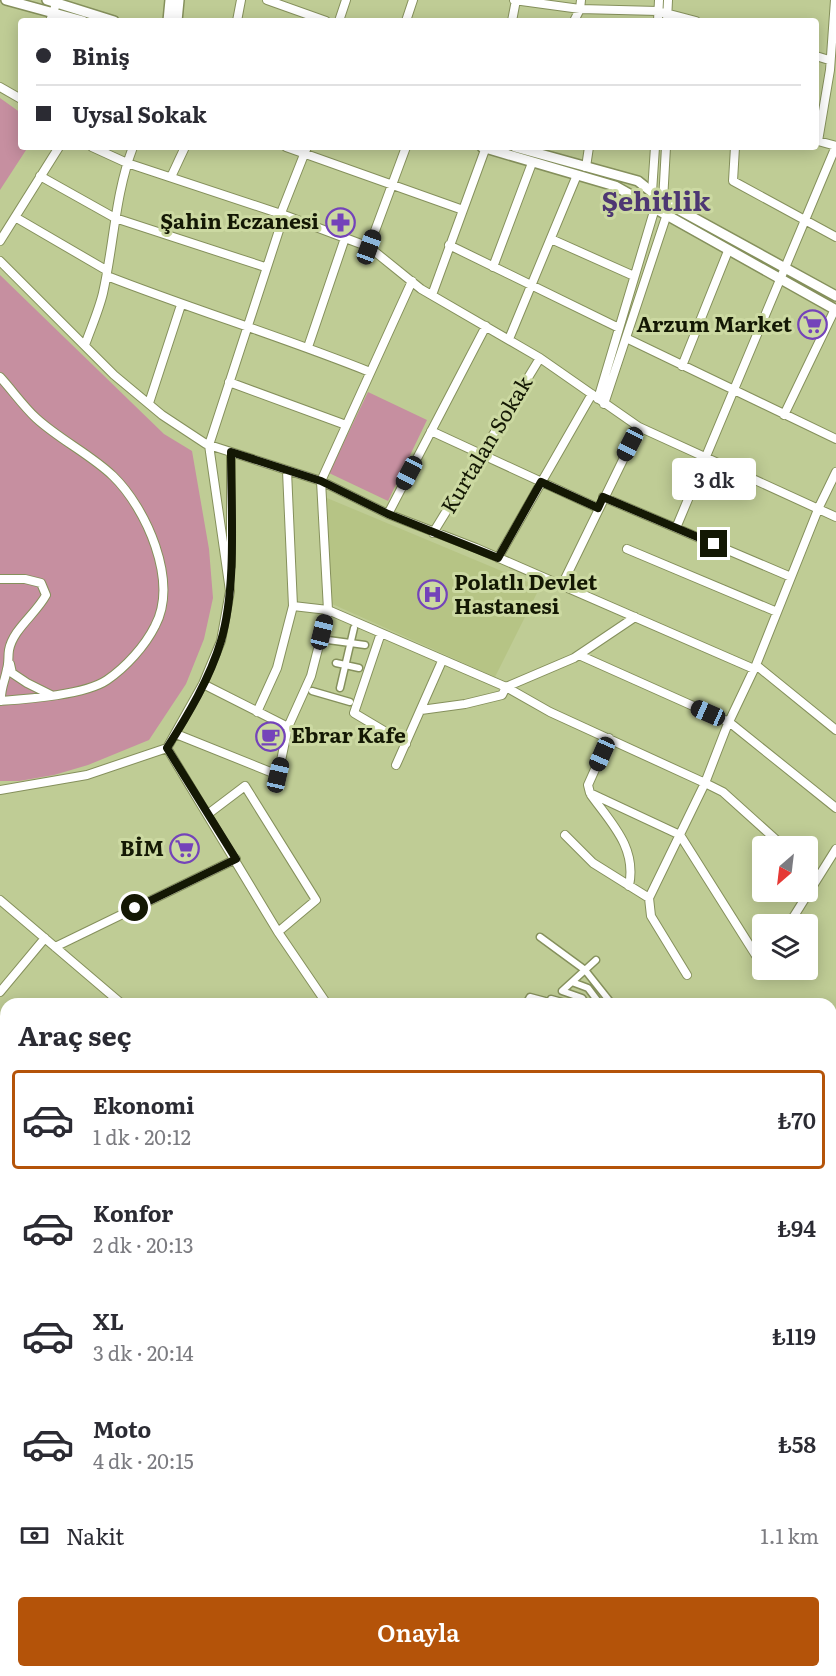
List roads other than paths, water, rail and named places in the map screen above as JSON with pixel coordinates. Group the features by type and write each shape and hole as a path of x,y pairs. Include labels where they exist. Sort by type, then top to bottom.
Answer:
{"street":[{"path":"6,0 53,7 101,18"},
{"path":"168,18 170,0"},
{"path":"177,18 179,0"},
{"path":"238,18 241,0"},
{"path":"267,0 318,18"},
{"path":"340,18 346,0"},
{"path":"407,18 413,0"},
{"path":"512,18 515,0 580,9 680,18"},
{"path":"576,18 581,0"},
{"path":"659,0 664,15"},
{"path":"664,15 668,0"},
{"path":"676,528 704,456 782,279 836,146 819,141 832,82 829,60 835,0"},
{"path":"53,7 77,18"},
{"path":"819,57 829,60"},
{"path":"0,87 18,95"},
{"path":"0,242 56,150"},
{"path":"99,150 127,163 282,214 369,247 412,282 540,358 639,427 819,507 836,517"},
{"path":"85,345 103,295 115,219 132,150"},
{"path":"171,177 184,150"},
{"path":"369,247 405,150"},
{"path":"432,295 483,150"},
{"path":"493,150 615,186 835,309 784,415"},
{"path":"526,150 638,181 663,201 836,296"},
{"path":"586,167 589,150"},
{"path":"598,399 655,208 652,192 655,150"},
{"path":"498,558 541,482 598,399 626,338 666,214 663,201 666,150"},
{"path":"735,150 733,181 836,237"},
{"path":"231,591 209,445 282,214 306,151 462,210"},
{"path":"493,267 532,163"},
{"path":"509,339 577,175"},
{"path":"40,176 115,219 266,267"},
{"path":"15,218 106,273 181,305 308,347 370,372"},
{"path":"308,347 345,238"},
{"path":"551,239 634,276"},
{"path":"449,245 619,328"},
{"path":"682,366 728,251"},
{"path":"0,261 114,375 162,415 209,445 321,481 388,514 755,667 836,730"},
{"path":"176,734 278,775 288,727 311,676 328,610 321,481 412,282"},
{"path":"150,403 181,305"},
{"path":"388,514 486,326"},
{"path":"626,338 836,439"},
{"name":"Kurtalan Sokak","path":"433,533 540,358"},
{"path":"0,377 36,418 112,476 132,499 152,534 162,568 162,602 156,625 134,656 105,681 52,695 0,701 0,689 9,648 19,630 38,610 46,595 41,583 25,579 0,579"},
{"path":"229,382 346,425"},
{"path":"562,585 639,427"},
{"path":"431,431 598,508"},
{"path":"1,792 87,775 167,748 203,684 221,641 231,591 231,452"},
{"path":"257,712 278,668 293,606 287,471"},
{"path":"687,975 651,916 649,898 705,783 729,722 755,667 819,507 836,472"},
{"path":"603,497 790,577"},
{"path":"627,549 777,612"},
{"path":"293,606 328,610 506,687 550,712 723,792 772,836"},
{"path":"421,710 465,704 502,695 506,687 579,655 635,617"},
{"path":"340,688 354,628"},
{"path":"381,633 354,713 406,744"},
{"path":"328,640 364,645"},
{"path":"579,655 729,722 836,808"},
{"path":"8,659 12,673 27,684 52,695"},
{"path":"396,765 442,661"},
{"path":"336,663 359,668"},
{"path":"203,684 288,727"},
{"path":"312,691 350,702"},
{"path":"609,738 588,785 590,794 625,842 632,864 629,886"},
{"path":"167,748 278,932 322,998"},
{"path":"208,814 245,786 316,900 278,932"},
{"path":"590,794 680,835 752,949"},
{"path":"565,835 593,863 649,898"},
{"path":"795,914 836,849"},
{"path":"55,947 236,859"},
{"path":"0,900 115,998"},
{"path":"540,937 585,970 603,998"},
{"path":"0,992 45,938"},
{"path":"582,998 562,991 596,960"},
{"path":"572,982 588,988 601,998"}],"place":[{"name":"Şahin Eczanesi","path":"340,222"},
{"name":"Arzum Market","path":"813,325"},
{"name":"Polatlı Devlet Hastanesi","path":"433,595"},
{"name":"Ebrar Kafe","path":"270,736"},
{"name":"BİM","path":"185,849"}],"district":[{"name":"Şehitlik","path":"656,202"}]}
